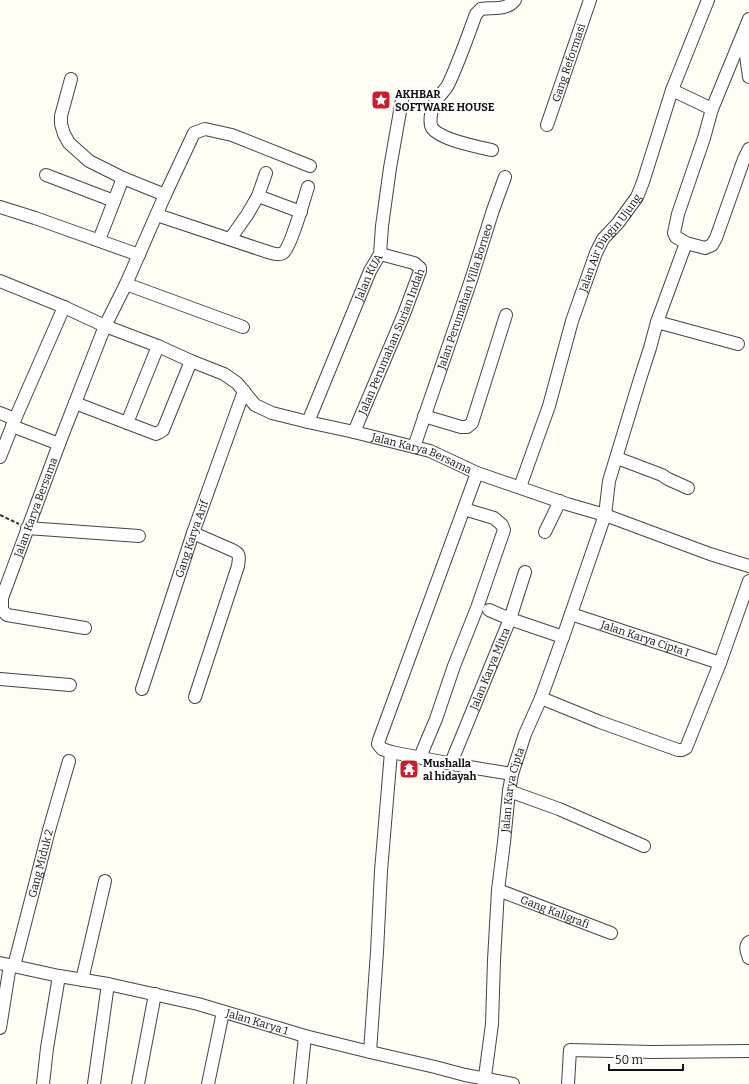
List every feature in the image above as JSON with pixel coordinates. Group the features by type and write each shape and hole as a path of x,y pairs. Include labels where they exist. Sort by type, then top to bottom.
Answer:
{"street":[{"path":"492,150 459,143 439,134 430,124 434,105 439,96 447,87 476,14 481,8 496,9 506,7 515,0"},
{"name":"Gang Reformasi","path":"547,125 590,0"},
{"name":"Jalan Air Dingin Ujung","path":"520,487 549,406 572,321 596,253 603,239 618,223 637,197 672,90 708,0"},
{"path":"749,19 712,109 704,138 678,214 674,234 676,237 686,243 705,248 712,245 716,238 749,149"},
{"path":"743,34 749,77"},
{"path":"71,79 61,116 61,124 69,143 89,161 122,178 165,195"},
{"path":"672,90 712,109"},
{"name":"Jalan KUA","path":"308,422 370,271 380,254 382,226 390,168 402,100"},
{"path":"106,326 194,133 205,129 232,135 310,166"},
{"path":"230,239 258,196 266,173"},
{"path":"46,175 114,201"},
{"name":"Jalan Perumahan Villa Borneo","path":"414,447 505,177"},
{"path":"99,240 122,178"},
{"path":"157,215 268,252 281,254 289,244 308,188"},
{"path":"258,196 301,212"},
{"path":"0,207 139,255"},
{"name":"Jalan Karya Cipta","path":"484,1082 492,1024 498,890 512,774 525,734 541,698 563,637 605,515 609,481 657,322 686,243"},
{"name":"Jalan Perumahan Surian Indah","path":"354,432 404,314 420,272 420,268 414,263 380,254"},
{"name":"Jalan Karya Bersama","path":"0,282 224,374 244,390 255,405 272,413 430,451 478,473 605,515 710,554 749,566"},
{"path":"126,284 243,327"},
{"path":"0,457 58,318 64,307"},
{"path":"424,416 461,427 467,427 472,423 506,315"},
{"path":"657,322 738,344"},
{"name":"Jalan Karya Bersama","path":"85,628 7,615 2,610 2,598 59,444 106,326"},
{"path":"128,423 158,346"},
{"path":"75,403 158,434 163,430 191,361"},
{"name":"Gang Karya Arif","path":"142,689 193,534 244,390"},
{"path":"0,413 14,423 59,444"},
{"path":"617,458 662,475 688,488"},
{"path":"478,473 378,744 382,748 391,752 512,774"},
{"path":"545,532 560,501"},
{"path":"420,757 436,719 504,530 502,525 494,518 464,509"},
{"path":"28,528 139,536"},
{"path":"193,534 237,552 239,556 238,566 195,697"},
{"name":"Jalan Karya Mitra","path":"451,763 510,619 526,572"},
{"path":"541,698 600,722 678,750 686,748 720,663 749,581"},
{"path":"489,610 510,619 563,637"},
{"name":"Jalan Karya Cipta I","path":"570,614 720,663"},
{"path":"0,679 70,685"},
{"path":"370,1052 378,952 381,871 391,752"},
{"name":"Gang Miduk 2","path":"0,1028 8,965 69,761"},
{"path":"509,791 559,809 644,846"},
{"path":"82,980 106,881"},
{"name":"Gang Kaligrafi","path":"498,890 611,933"},
{"path":"749,942 746,946 746,951 749,958"},
{"name":"Jalan Karya 1","path":"8,965 59,976 108,984 198,1004 305,1036 484,1082 513,1084"},
{"path":"43,1084 47,1048 59,976"},
{"path":"94,1084 108,984"},
{"path":"138,1084 155,994"},
{"path":"208,1084 223,1012"},
{"path":"300,1084 305,1036"},
{"path":"568,1084 570,1050 652,1052 749,1051"}],"path":[{"path":"0,515 28,528"}],"place":[{"name":"AKHBAR SOFTWARE HOUSE","path":"381,100"},
{"name":"Mushalla al hidayah","path":"409,769"}]}
